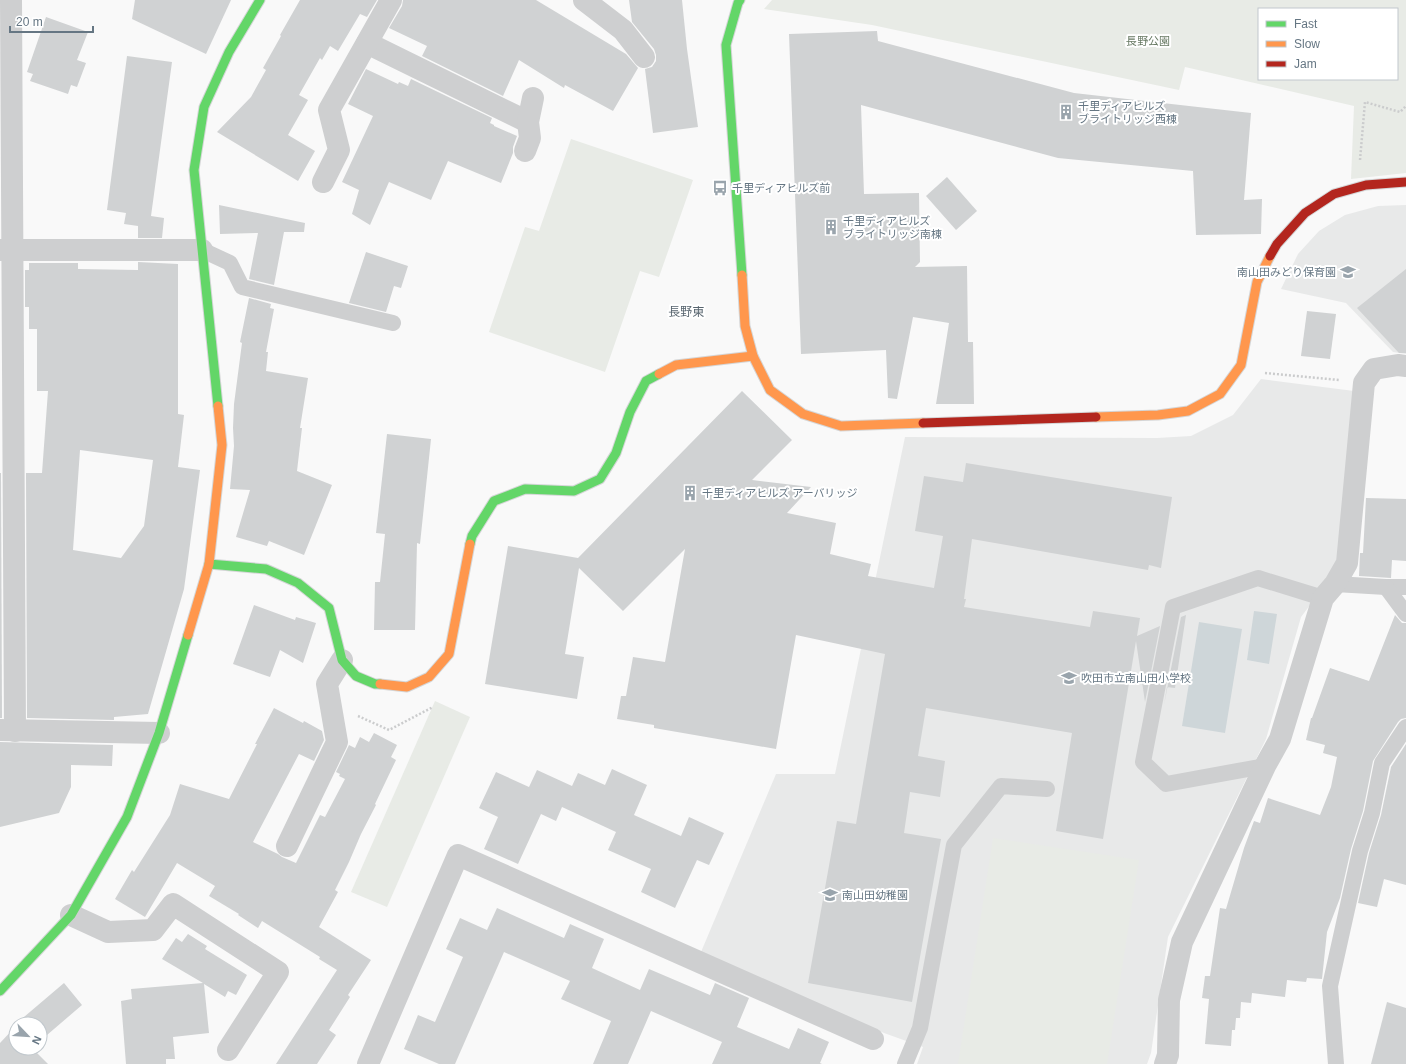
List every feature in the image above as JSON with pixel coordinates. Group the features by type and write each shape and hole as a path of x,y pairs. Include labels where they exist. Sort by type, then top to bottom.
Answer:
{"street":[{"path":"11,0 6,250 7,730 159,733"},
{"path":"0,991 71,915 127,817 159,733 209,564 222,445 194,170 204,107 229,52 260,0"},
{"path":"323,182 340,150 329,110 391,0"},
{"path":"584,0 623,30 644,57"},
{"path":"740,0 726,45 745,326 753,356 770,390 803,414 841,426 1158,415 1188,411 1220,394 1241,365 1257,282 1276,244 1304,213 1334,194 1366,185 1406,182"},
{"path":"367,43 528,122"},
{"path":"525,151 530,138 528,122 532,98"},
{"path":"6,250 202,250"},
{"path":"209,564 266,569 298,583 329,608 342,660 356,676 375,684 407,687 429,677 449,654 472,536 494,501 525,489 574,491 600,479 616,453 630,412 646,381 676,365 753,356"},
{"path":"1165,1064 1168,1055 1169,1000 1182,942 1265,766 1280,739 1329,591 1346,562 1364,383 1374,369 1398,365 1406,366"},
{"path":"287,846 337,742 327,684 342,660"},
{"path":"368,1064 458,854 873,1039"},
{"path":"71,915 108,932 153,930 173,904 278,972 228,1050"}],"lane":[{"path":"202,250 230,263 242,287 393,323"},
{"path":"1265,766 1166,784 1143,762 1173,607 1258,578 1329,591 1406,587"},
{"path":"1386,587 1406,614"},
{"path":"1336,1064 1330,986 1360,851 1372,813 1382,763 1406,727"},
{"path":"905,1064 920,1028 954,845 1001,786 1047,789"}],"path":[{"path":"1360,162 1365,102 1400,112 1406,106"},
{"path":"1263,373 1364,383"},
{"path":"356,715 390,730 433,707"}],"shaded area":[{"name":"南山田みどり保育園","path":"1406,205 1406,354 1393,352 1346,303 1281,289 1298,254 1319,231 1345,215 1378,206"},
{"name":"吹田市立南山田小学校","path":"1261,379 1354,391 1341,564 1301,617 1266,739 1168,937 1151,1053 1147,1064 917,1064 923,1047 884,1033 701,952 776,774 835,774 905,437 1157,438 1191,436 1233,415"},
{"path":"1254,611 1277,614 1269,664 1247,660"},
{"path":"1199,622 1242,629 1225,733 1182,726"}],"green space":[{"name":"長野公園","path":"772,0 1406,0 1406,173 1351,179 1354,106 1185,67 1179,90 872,25 764,9"},
{"path":"571,139 693,180 659,277 640,271 605,372 489,332 525,227 539,231"},
{"path":"435,701 470,717 387,907 351,892"},
{"path":"993,838 1139,860 1107,1064 958,1064"}],"building":[{"path":"135,0 231,0 206,54 132,19"},
{"path":"300,0 377,0 367,17 360,14 338,51 330,46 322,60 320,58 299,95 308,100 288,135 315,151 298,181 217,132 251,97 266,70 263,68"},
{"path":"403,0 536,0 626,54 638,68 613,111 565,85 564,88 519,60 503,96 422,56 427,46 389,28 402,6"},
{"path":"629,0 682,0 698,127 653,133 645,69 652,67 656,61 656,55 654,49 632,22"},
{"path":"46,17 88,32 77,60 86,63 77,87 71,85 68,94 30,81 33,74 27,72"},
{"path":"877,31 878,41 1074,93 1251,113 1244,200 1262,199 1261,234 1196,235 1193,171 1058,158 861,105 864,194 919,193 920,262 915,267 967,266 968,342 973,342 974,404 936,404 949,323 913,317 897,399 888,398 886,350 801,354 789,34"},
{"path":"127,56 172,62 151,216 164,218 162,238 138,238 138,226 124,224 126,213 107,210"},
{"path":"366,69 398,84 399,82 408,86 411,79 492,118 490,123 494,126 517,136 513,147 513,153 501,183 448,161 431,200 389,182 370,225 352,214 359,190 342,182 373,116 348,104"},
{"path":"947,177 977,211 956,230 926,196"},
{"path":"219,205 305,223 304,232 284,232 274,285 249,279 258,233 220,234"},
{"path":"366,252 408,266 401,288 394,286 386,312 349,303"},
{"path":"138,262 178,264 178,414 184,415 178,467 200,470 184,589 148,714 114,717 114,720 27,718 26,473 42,473 48,391 37,391 37,329 29,329 29,307 25,307 25,270 29,270 29,263 78,263 78,269 138,270","holes":["80,450 153,460 144,526 121,558 73,550"]},
{"path":"1406,269 1406,353 1399,353 1357,308"},
{"path":"249,298 271,304 270,308 274,309 266,352 268,352 266,371 308,378 300,428 302,428 297,471 332,485 304,555 269,541 267,546 236,537 250,490 230,489 234,446 234,404 242,343 240,342"},
{"path":"1307,311 1336,314 1330,359 1301,356"},
{"path":"742,391 792,440 752,480 811,487 787,513 836,523 830,554 871,564 868,576 934,588 943,536 915,531 924,476 963,482 966,463 1172,497 1161,568 1149,565 1148,570 972,539 964,607 1090,627 1093,611 1140,618 1137,636 1160,626 1145,702 1136,641 1103,839 1056,831 1072,733 926,708 918,756 945,761 940,797 910,792 904,833 941,839 912,1002 808,983 837,821 856,824 885,654 796,635 776,749 654,728 654,725 617,719 621,696 626,696 633,657 665,662 685,549 623,611 579,568 565,654 584,657 577,699 485,684 508,546 578,558"},
{"path":"387,434 431,439 420,544 417,543 415,630 374,630 375,582 380,582 385,534 376,533"},
{"path":"1,473 2,718 0,718"},
{"path":"1366,498 1406,499 1406,561 1392,560 1391,578 1359,576 1360,553 1363,553"},
{"path":"254,605 295,620 296,617 316,623 303,663 280,650 270,677 233,664"},
{"path":"1186,615 1175,688 1167,687 1181,617"},
{"path":"1395,615 1402,623 1406,623 1406,718 1401,719 1398,722 1373,761 1363,811 1351,849 1340,898 1327,932 1322,979 1307,978 1306,982 1287,980 1285,997 1252,993 1251,1003 1241,1002 1240,1018 1236,1018 1235,1030 1232,1030 1231,1046 1205,1044 1209,999 1202,998 1205,976 1210,976 1220,908 1226,909 1244,848 1254,821 1260,823 1268,798 1320,815 1331,787 1337,757 1323,753 1325,745 1306,740 1311,718 1330,668 1369,681"},
{"path":"274,708 303,723 304,721 322,731 324,740 314,761 299,754 253,842 296,863 320,815 325,817 345,779 339,776 340,774 336,772 349,745 355,748 360,737 369,742 374,733 397,745 391,757 396,760 335,890 338,892 319,927 371,960 348,995 350,997 329,1030 336,1035 317,1064 276,1064 337,970 319,959 320,957 262,921 258,928 238,915 239,914 209,896 215,886 177,863 145,917 115,899 132,870 134,872 170,815 180,784 229,799"},
{"path":"0,742 113,745 112,766 71,765 71,787 59,813 0,827"},
{"path":"1406,744 1406,885 1384,879 1377,907 1358,903 1369,853 1381,815 1391,767"},
{"path":"612,769 647,785 634,815 681,836 689,817 724,833 709,865 697,860 675,908 641,892 651,869 608,850 616,832 562,807 556,821 541,814 518,864 484,849 498,817 479,808 496,772 529,787 537,770 572,786 578,773 605,785"},
{"path":"497,908 564,938 570,924 604,939 592,968 640,990 649,969 710,995 715,983 749,998 737,1027 789,1049 798,1028 829,1042 820,1063 822,1064 712,1064 722,1042 651,1011 628,1064 593,1064 611,1021 561,999 570,981 504,952 455,1064 439,1064 404,1049 418,1015 435,1022 463,957 446,949 460,918 487,930"},
{"path":"188,934 207,946 205,949 247,975 236,995 228,991 225,997 204,984 209,1033 173,1037 175,1059 166,1059 166,1064 126,1064 121,1001 132,999 131,989 203,983 162,959 176,938 182,942"},
{"path":"64,983 82,1005 48,1034 48,1016 25,1016"},
{"path":"1387,1002 1406,1008 1406,1064 1371,1064"},
{"path":"8,1034 8,1056 40,1056 48,1064 0,1064 0,1043"}],"traffic: fast":[{"path":"218,406 194,170 204,107 229,52 260,0"},
{"path":"740,0 726,45 742,275"},
{"path":"470,544 472,536 494,501 525,489 574,491 600,479 616,453 630,412 646,381 659,374"},
{"path":"209,564 266,569 298,583 329,608 342,660 356,676 375,684 380,684"},
{"path":"0,991 71,915 127,817 159,733 188,635"}],"traffic: slow":[{"path":"1096,417 1158,415 1188,411 1220,394 1241,365 1257,282 1270,256"},
{"path":"742,275 745,326 753,356 770,390 803,414 841,426 923,423"},
{"path":"659,374 676,365 753,356"},
{"path":"188,635 209,564 222,445 218,406"},
{"path":"380,684 407,687 429,677 449,654 470,544"}],"traffic: jam":[{"path":"1270,256 1277,244 1305,213 1334,194 1366,185 1406,182"},
{"path":"923,423 1096,417"}],"place":[{"name":"千里ディアヒルズ ブライトリッジ西棟","path":"1066,112"},
{"name":"千里ディアヒルズ前","path":"720,188"},
{"name":"千里ディアヒルズ ブライトリッジ南棟","path":"831,227"},
{"name":"南山田みどり保育園","path":"1348,272"},
{"name":"千里ディアヒルズ アーバリッジ","path":"690,493"},
{"name":"吹田市立南山田小学校","path":"1069,678"},
{"name":"南山田幼稚園","path":"830,895"}],"district":[{"name":"長野東","path":"686,312"}]}
